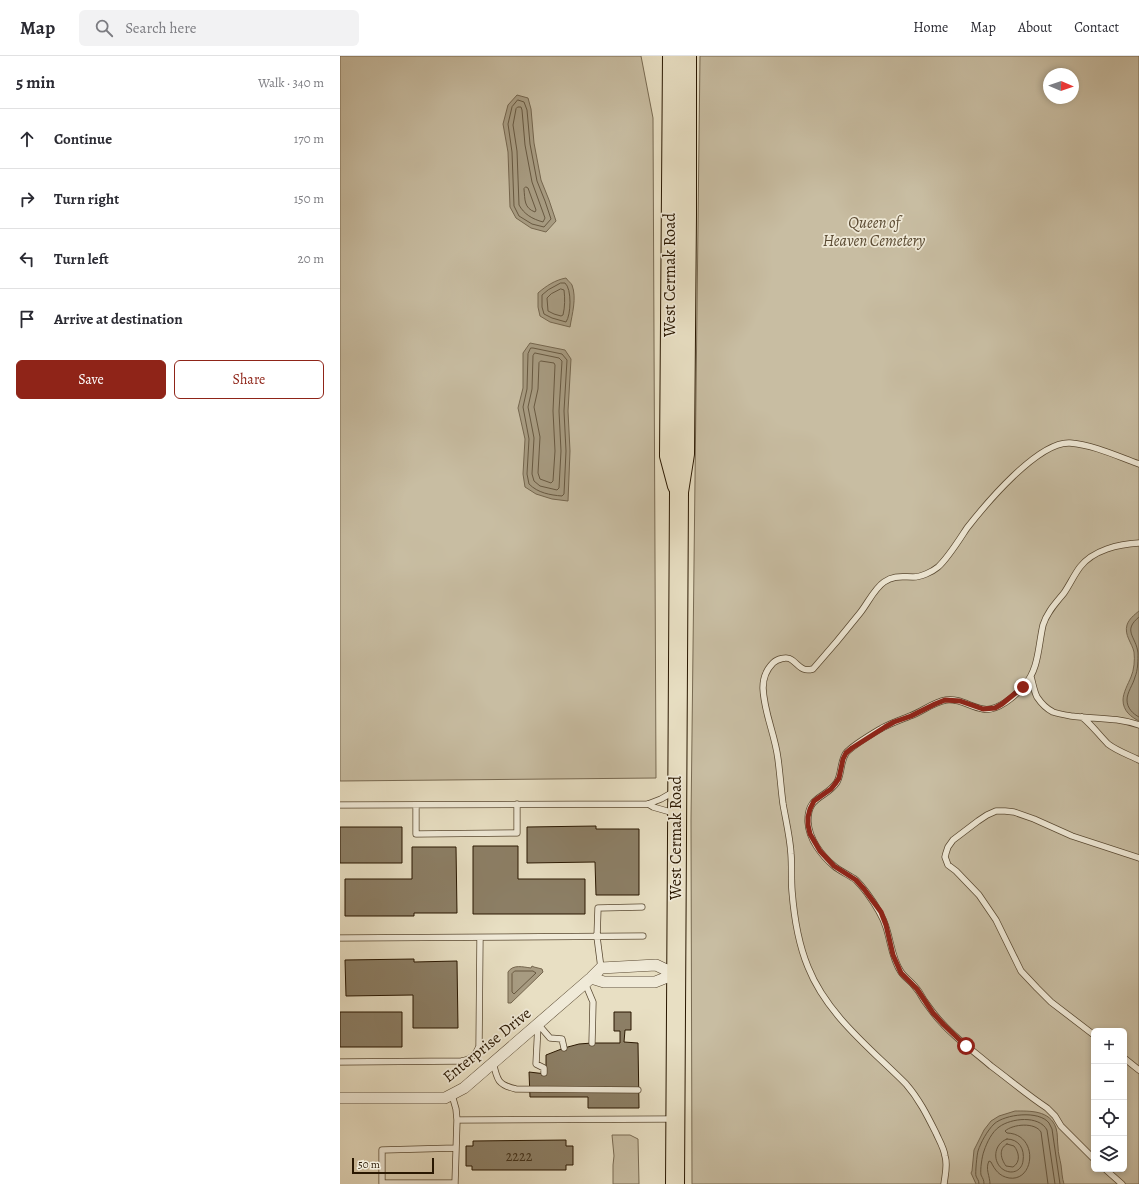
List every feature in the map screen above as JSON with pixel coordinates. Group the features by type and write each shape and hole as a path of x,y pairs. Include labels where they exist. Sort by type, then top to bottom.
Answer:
{"main road":[{"name":"West Cermak Road","path":"672,56 669,456 679,492"},
{"name":"West Cermak Road","path":"675,1184 675,974 679,492 685,454 687,56"}],"street":[{"path":"601,968 656,965 675,974"},
{"name":"Enterprise Drive","path":"340,1098 445,1098 452,1095 464,1088 601,968"},
{"path":"588,980 604,982 655,982 675,974"}],"lane":[{"path":"944,1184 946,1156 930,1120 914,1093 837,1014 816,984 808,968 801,948 797,929 792,889 792,857 790,841 783,803 778,757 764,701 764,676 774,662 782,659 789,658 803,669 808,670 813,668 842,637 883,583 896,576 922,576 938,567 985,505 1018,472 1034,458 1047,450 1058,444 1068,443 1094,448 1139,464"},
{"path":"1091,1156 1065,1130 1047,1108 966,1046 933,1013 917,989 901,973 893,955 886,925 877,907 856,880 834,866 820,851 810,834 808,817 814,801 831,789 839,778 843,759 846,753 894,722 911,716 945,700 960,701 983,709 995,708 1013,696 1031,677 1035,668 1044,622 1048,613 1067,588 1082,564 1092,556 1104,550 1139,542"},
{"path":"1031,677 1037,698 1052,712 1082,717 1104,718 1139,725"},
{"path":"1082,717 1090,723 1107,743 1115,749 1139,760"},
{"path":"340,805 648,804 677,790"},
{"path":"416,804 416,834 423,834 516,833 517,804"},
{"path":"648,804 676,814"},
{"path":"1091,1033 1051,1002 1021,971 993,915 979,895 956,871 948,865 945,857 946,853 953,840 978,821 987,815 1005,811 1014,812 1034,819 1072,836 1139,858"},
{"path":"601,968 597,936 598,908 642,907"},
{"path":"340,938 643,936"},
{"path":"340,1062 467,1061 472,1058 477,1053 479,1046 480,938"},
{"path":"588,980 593,1002 592,1042"},
{"path":"538,1024 550,1038 562,1039 564,1048"},
{"path":"538,1024 536,1064 544,1068 544,1073"},
{"path":"1127,1060 1139,1070"},
{"path":"493,1062 496,1078 505,1087 516,1089 638,1090"},
{"path":"452,1095 457,1120 455,1184 382,1183 382,1150 456,1148"},
{"path":"457,1120 675,1119"},
{"path":"1108,1172 1122,1184"}],"green space":[{"path":"340,56 641,56 653,118 656,778 340,781"},
{"name":"Queen of Heaven Cemetery","path":"700,56 1139,56 1139,1184 692,1184 691,820"},
{"path":"612,1135 630,1135 638,1139 639,1184 613,1184 614,1156"}],"water":[{"path":"517,95 528,98 531,109 534,143 541,180 556,221 546,232 531,228 516,218 510,207 508,152 503,124 508,105"},
{"path":"566,278 572,285 574,295 574,306 570,327 550,322 540,316 538,307 538,293 558,280"},
{"path":"530,343 565,350 571,359 568,411 570,451 568,501 552,499 536,494 525,487 523,474 525,439 518,408 523,388 523,353"},
{"path":"1139,611 1139,721 1133,718 1124,707 1123,697 1134,668 1134,652 1127,636 1126,629 1130,619"},
{"path":"532,966 542,969 543,972 511,1003 508,1003 508,972 510,969 515,967 531,968"},
{"path":"1015,1111 1039,1113 1049,1118 1053,1122 1057,1130 1058,1152 1064,1184 976,1184 971,1173 974,1150 984,1130 991,1121 999,1116"}],"building":[{"path":"596,826 596,829 639,829 639,895 596,895 595,862 527,863 527,827"},
{"path":"340,827 402,827 402,863 340,863"},
{"path":"473,846 518,846 518,879 585,879 585,914 473,914"},
{"path":"412,847 456,847 457,913 414,913 414,916 345,916 345,879 412,879"},
{"path":"414,959 414,962 457,961 458,1028 413,1028 413,995 346,996 345,960"},
{"path":"340,1012 402,1012 402,1047 340,1047"},
{"path":"614,1012 631,1012 631,1030 625,1030 624,1042 638,1043 639,1108 588,1108 588,1097 530,1097 529,1072 546,1074 546,1055 579,1044 620,1043 620,1031 614,1031"},
{"path":"566,1140 566,1146 573,1146 573,1165 566,1165 566,1170 472,1170 472,1166 466,1166 466,1146 473,1146 473,1141"}],"route":[{"path":"966,1046 933,1013 917,989 901,973 893,955 890,938 881,912 874,901 856,880 834,866 820,851 810,834 808,817 814,801 831,789 839,778 841,764 846,753 885,727 945,700 960,701 988,710 995,708 1023,687"}]}
